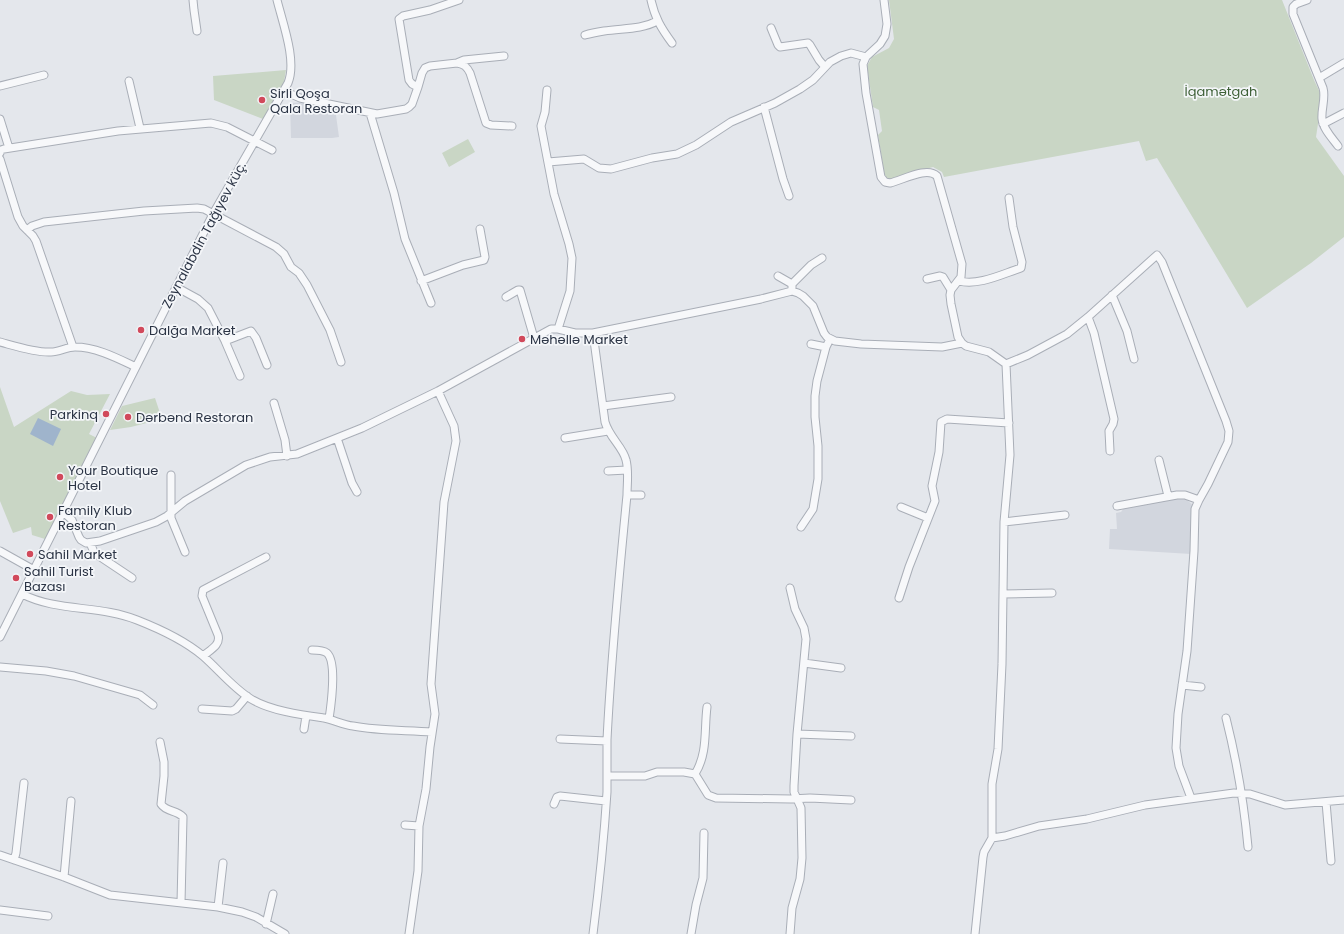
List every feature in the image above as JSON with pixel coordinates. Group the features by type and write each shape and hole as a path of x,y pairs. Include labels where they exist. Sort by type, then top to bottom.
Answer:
{"street":[{"path":"194,0 197,31"},
{"name":"Zeynalabdin Tağıyev küç.","path":"0,638 213,214 284,91 290,77 291,62 277,0"},
{"path":"418,86 412,84 409,80 399,19 403,16 430,10 459,0"},
{"path":"651,0 657,22 672,43"},
{"path":"884,0 887,24 885,36 880,44 866,57 863,64 864,81 881,177 885,182 890,183 924,172 932,172 937,176 962,264 962,275 950,295 950,304 957,334 962,343"},
{"path":"1307,0 1296,4 1292,10 1323,88 1323,124 1338,146"},
{"path":"585,35 604,31 640,27 657,22"},
{"path":"771,28 780,47 808,43 825,67"},
{"path":"548,162 584,159 599,168 611,169 652,158 671,155 696,145 731,122 764,108 808,84 830,62 846,54 854,53 866,57"},
{"path":"284,91 300,98 370,113 385,113 409,108 412,104 424,68 457,63 464,60 504,56"},
{"path":"457,63 466,67 470,73 486,123 490,125 512,126"},
{"path":"1319,78 1344,63"},
{"path":"0,86 44,75"},
{"path":"129,81 140,128"},
{"path":"547,90 545,112 541,126 554,194 572,258 570,291 558,329"},
{"path":"764,108 789,196"},
{"path":"370,113 394,194 405,239 431,303"},
{"path":"1323,124 1344,113"},
{"path":"0,119 9,148"},
{"path":"0,151 9,148 140,128 211,123 228,127 272,150"},
{"path":"0,159 18,217 36,241 74,347"},
{"path":"959,281 971,282 984,280 1021,268 1022,266 1013,227 1009,198"},
{"path":"27,230 32,226 44,222 144,211 204,208 276,247 284,254 291,267 299,274 307,285 330,330 341,362"},
{"path":"421,281 463,265 484,260 485,257 480,230"},
{"path":"1006,364 1058,339 1076,327 1157,256 1162,262 1229,431 1228,442 1195,509 1194,550 1187,651 1178,714 1177,757 1191,798"},
{"path":"63,512 72,520 81,540 86,543 146,526 162,519 185,501 246,465 270,457 287,456 304,451 362,428 438,391 551,329 575,333 593,333 711,308 762,299 792,288 810,265 822,258"},
{"path":"778,276 813,306 824,333 830,339 842,342 884,346 942,347 962,343 973,348 989,352 1006,364"},
{"path":"927,279 940,276 943,277 952,290"},
{"path":"176,287 203,303 208,308 225,341 240,376"},
{"path":"506,297 520,290 534,338"},
{"path":"1112,295 1127,331 1134,359"},
{"path":"1088,317 1094,333 1114,419 1109,431 1110,452"},
{"path":"225,341 251,331 256,338 267,365"},
{"path":"593,333 605,422 608,431 626,460 627,470 607,741 606,801 600,882 593,934"},
{"path":"801,527 812,509 818,479 815,396 817,381 826,347 830,339"},
{"path":"0,342 46,352 59,351 74,347 88,349 110,355 136,367"},
{"path":"811,344 826,347"},
{"path":"975,934 983,857 984,852 992,838 992,784 998,749 1002,664 1004,522 1010,468 1006,364"},
{"path":"410,934 418,871 419,826 426,789 435,710 431,684 444,502 456,441 454,426 438,391"},
{"path":"603,406 671,397"},
{"path":"274,403 286,440 287,456"},
{"path":"899,598 934,501 932,486 939,452 941,422 947,419 1009,423"},
{"path":"565,438 608,431"},
{"path":"337,438 352,483 357,492"},
{"path":"1159,460 1168,496"},
{"path":"608,471 627,470"},
{"path":"171,475 170,513 185,552"},
{"path":"626,495 641,495"},
{"path":"1117,506 1168,496 1185,495 1199,500"},
{"path":"901,507 928,518"},
{"path":"1004,522 1065,515"},
{"path":"90,543 94,552 132,578"},
{"path":"0,551 34,570"},
{"path":"203,656 218,644 219,641 202,596 203,590 266,558"},
{"path":"790,588 795,609 805,634 794,786 801,808 802,858 800,879 792,908 790,934"},
{"path":"1002,594 1052,592"},
{"path":"22,594 38,600 64,606 105,611 135,619 172,635 203,656 247,696 264,704 306,716 329,719 354,726 432,732"},
{"path":"312,650 325,652 329,655 330,659 333,685 332,705 329,719"},
{"path":"804,663 841,668"},
{"path":"0,667 46,671 74,676 140,695 154,705"},
{"path":"1182,684 1201,687"},
{"path":"202,709 232,711 236,709 247,696"},
{"path":"695,774 700,766 704,754 706,706"},
{"path":"304,728 306,716"},
{"path":"1226,718 1236,757 1248,847"},
{"path":"797,734 851,736"},
{"path":"560,738 607,741"},
{"path":"160,742 164,762 161,804 166,809 177,812 183,817 181,903"},
{"path":"607,776 645,776 657,772 684,772 695,774 708,795 716,798 851,800"},
{"path":"14,860 24,783"},
{"path":"992,838 1048,824 1087,819 1145,805 1191,798 1242,793 1285,805 1344,800"},
{"path":"554,804 557,797 560,796 606,801"},
{"path":"64,877 71,801"},
{"path":"1326,802 1331,861"},
{"path":"405,825 419,826"},
{"path":"691,934 703,878 704,833"},
{"path":"0,855 110,895 218,907 248,914 285,934"},
{"path":"218,907 223,863"},
{"path":"266,924 273,894"},
{"path":"0,910 48,916"}],"shaded area":[{"path":"306,102 335,108 339,137 291,138 290,103"},
{"path":"1183,497 1193,505 1191,554 1109,549 1110,529 1117,529 1116,513 1121,512 1124,508"}],"green space":[{"name":"İqamətgah","path":"889,0 1282,0 1322,97 1316,137 1344,176 1344,237 1311,263 1247,308 1157,158 1146,161 1139,141 944,177 942,172 933,167 888,180 885,178 878,135 882,131 879,110 873,107 867,66 872,57 889,48 894,39"},
{"path":"286,70 284,82 263,119 214,100 213,76"},
{"path":"468,139 475,152 449,167 442,153"},
{"path":"0,387 14,427 71,391 87,395 110,394 89,434 97,438 45,539 32,535 31,527 13,533 0,501"},
{"path":"155,398 162,419 131,427 110,430 122,406"}],"water":[{"path":"38,418 61,429 53,446 30,434"}],"place":[{"name":"Sirli Qoşa Qala Restoran","path":"262,100"},
{"name":"Dalğa Market","path":"141,330"},
{"name":"Məhəllə Market","path":"522,339"},
{"name":"Parkinq","path":"106,414"},
{"name":"Dərbənd Restoran","path":"128,417"},
{"name":"Your Boutique Hotel","path":"60,477"},
{"name":"Family Klub Restoran","path":"50,517"},
{"name":"Sahil Market","path":"30,554"},
{"name":"Sahil Turist Bazası","path":"16,578"}]}
